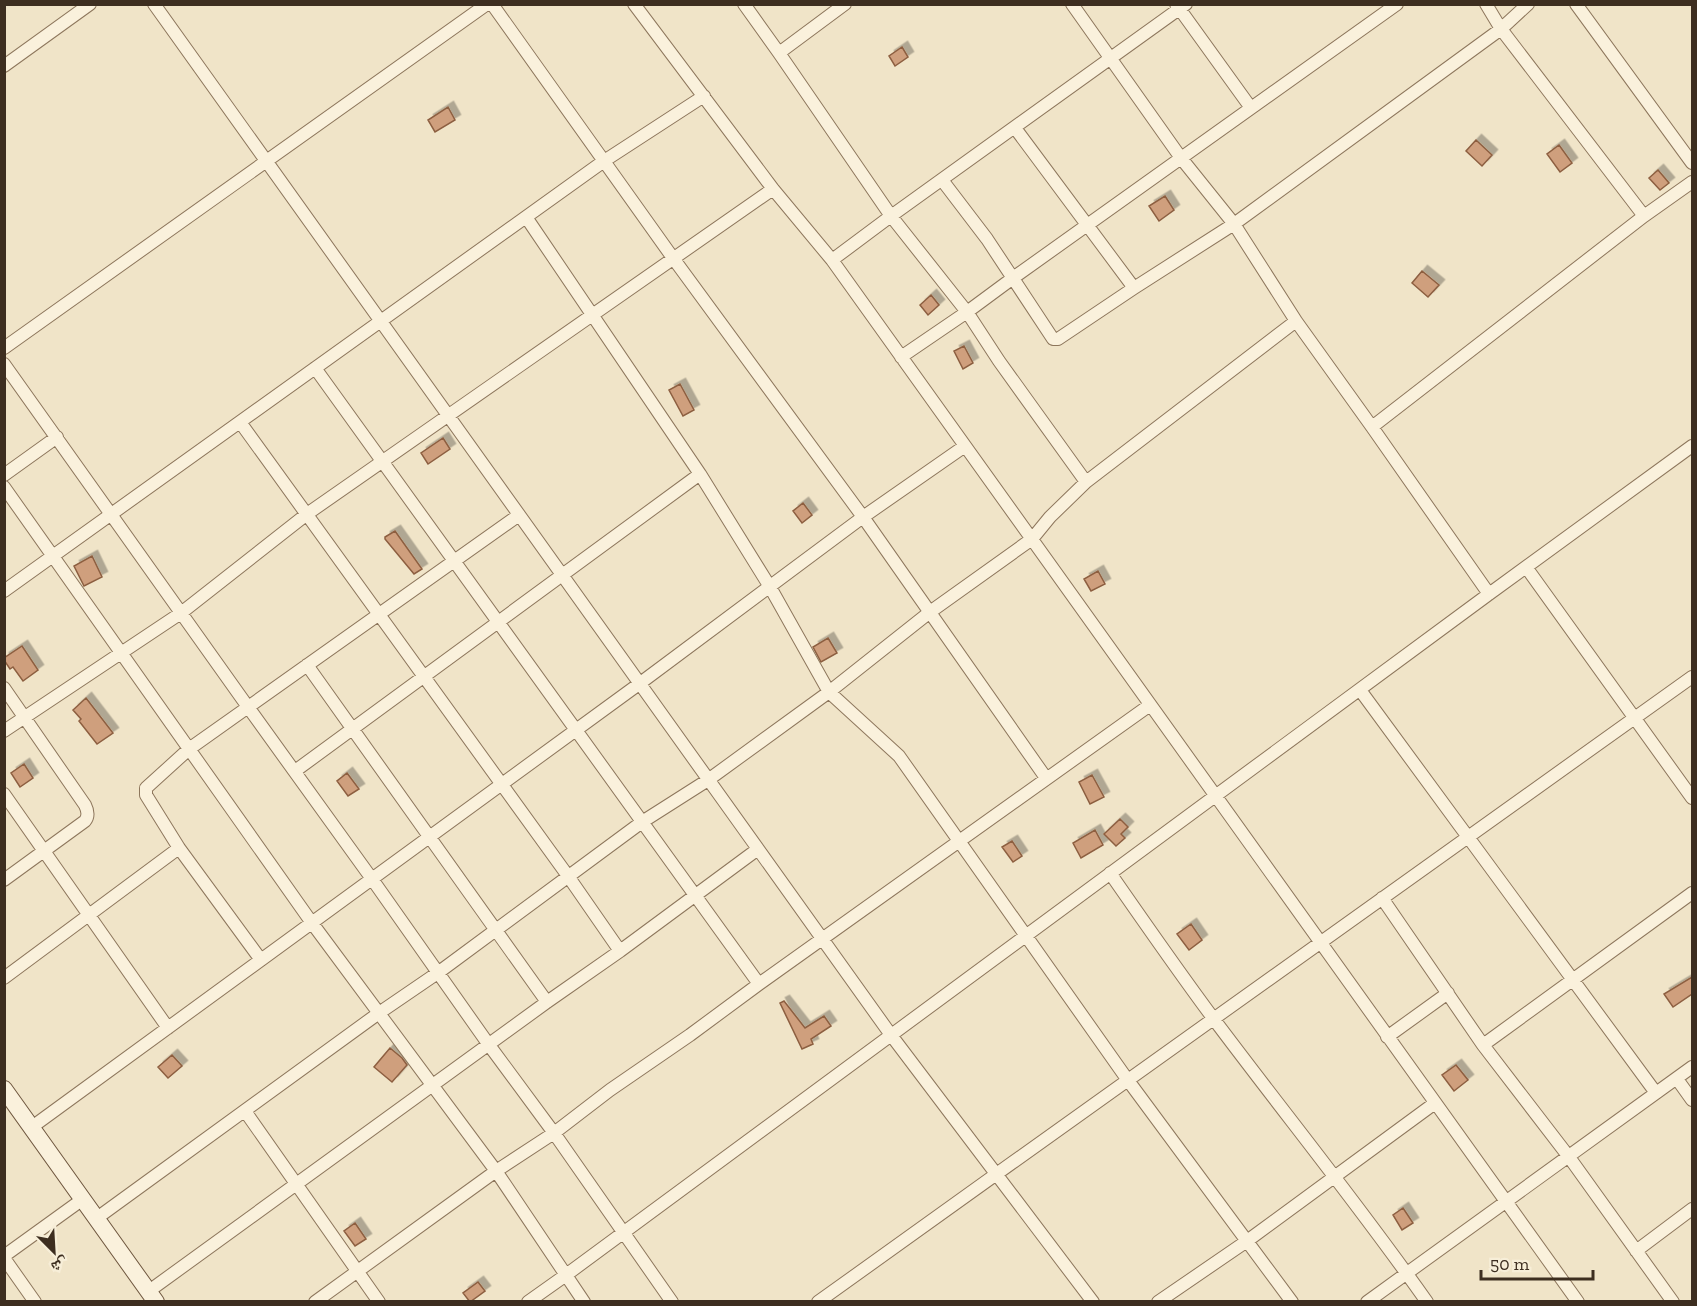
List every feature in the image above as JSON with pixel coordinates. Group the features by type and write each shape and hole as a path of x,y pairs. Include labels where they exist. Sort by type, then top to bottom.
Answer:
{"street":[{"path":"4,66 90,4"},
{"path":"154,4 891,1035 1093,1302"},
{"path":"4,348 487,4"},
{"path":"492,4 673,258 863,518 1046,778"},
{"path":"744,4 891,216 967,312 999,361 1086,482"},
{"path":"779,53 845,4"},
{"path":"1072,4 1181,158 1234,224 1296,321 1489,594"},
{"path":"901,357 1396,4"},
{"path":"1486,4 1501,29 1644,216"},
{"path":"942,180 987,239 1053,339 1063,337 1234,224 1501,29 1528,4"},
{"path":"1576,4 1692,163"},
{"path":"638,6 773,189 832,260 1578,1302"},
{"path":"832,260 1180,6 1251,108"},
{"path":"4,591 603,161 704,96"},
{"path":"1015,128 1134,288"},
{"path":"1372,427 1644,216 1692,182"},
{"path":"4,731 181,613 307,514 773,189"},
{"path":"526,217 700,474 770,587 829,692 899,756 1127,1079 1292,1302"},
{"path":"97,1218 439,972 642,822 708,780 829,692 930,612 1032,539 1086,482 1296,321"},
{"path":"4,364 554,1133 672,1302"},
{"path":"315,368 759,984"},
{"path":"240,422 620,951"},
{"path":"4,476 57,437"},
{"path":"32,1128 863,518 965,446"},
{"path":"528,1302 1692,446"},
{"path":"295,771 700,474"},
{"path":"4,487 312,923 496,1171 584,1302"},
{"path":"261,960 179,848 146,795 148,786 189,749 519,515"},
{"path":"1526,567 1692,798"},
{"path":"306,665 547,1002"},
{"path":"819,1302 1127,1079 1692,677"},
{"path":"4,688 85,805 88,813 85,821 4,880"},
{"path":"1360,690 1656,1093"},
{"path":"315,1302 1150,705"},
{"path":"4,794 168,1028"},
{"path":"4,978 179,848"},
{"path":"4,1089 152,1296 296,1184 758,849"},
{"path":"1110,873 1214,1019 1407,1272 1427,1302"},
{"path":"1483,1045 1692,893"},
{"path":"1382,898 1483,1045 1569,1157 1673,1302"},
{"path":"1388,1037 1448,993"},
{"path":"1367,1302 1692,1067"},
{"path":"1677,1078 1692,1100"},
{"path":"1158,1302 1247,1241 1435,1103"},
{"path":"245,1111 379,1302"},
{"path":"35,1302 4,1257 83,1200"},
{"path":"1636,1251 1692,1209"}],"building":[{"path":"902,47 908,57 895,66 889,56"},
{"path":"448,107 455,120 435,132 428,120"},
{"path":"1476,140 1492,155 1482,166 1466,151"},
{"path":"1559,145 1572,163 1560,172 1547,154"},
{"path":"1658,170 1669,183 1660,190 1649,178"},
{"path":"1165,196 1174,210 1159,221 1149,206"},
{"path":"1422,271 1439,285 1428,297 1412,283"},
{"path":"931,295 939,305 928,315 920,305"},
{"path":"964,346 973,363 963,369 954,351"},
{"path":"680,384 694,410 683,416 669,390"},
{"path":"443,438 450,449 428,464 421,453"},
{"path":"803,503 812,515 802,523 793,511"},
{"path":"395,531 422,569 414,574 385,539"},
{"path":"92,556 102,577 84,586 74,566"},
{"path":"1098,571 1105,584 1091,591 1084,579"},
{"path":"828,638 837,653 821,662 813,647"},
{"path":"22,646 38,670 23,681 13,667 10,669 4,660"},
{"path":"86,698 113,733 97,744 73,710"},
{"path":"24,764 33,778 20,787 11,773"},
{"path":"347,773 359,789 348,796 337,781"},
{"path":"1092,775 1104,797 1090,804 1079,782"},
{"path":"1120,819 1128,827 1121,834 1125,838 1116,846 1104,834"},
{"path":"1095,830 1103,845 1081,858 1073,843"},
{"path":"1012,841 1022,856 1013,862 1002,847"},
{"path":"1191,924 1202,940 1189,950 1177,934"},
{"path":"1692,977 1692,994 1673,1007 1664,994"},
{"path":"784,1001 805,1028 824,1016 831,1026 811,1039 813,1044 802,1049 780,1003"},
{"path":"390,1048 407,1065 392,1082 374,1067"},
{"path":"172,1055 182,1066 168,1078 158,1067"},
{"path":"1456,1065 1468,1080 1454,1091 1442,1075"},
{"path":"1403,1208 1413,1223 1402,1230 1393,1215"},
{"path":"355,1223 366,1239 355,1246 344,1231"},
{"path":"478,1282 485,1291 470,1302 463,1293"}]}
